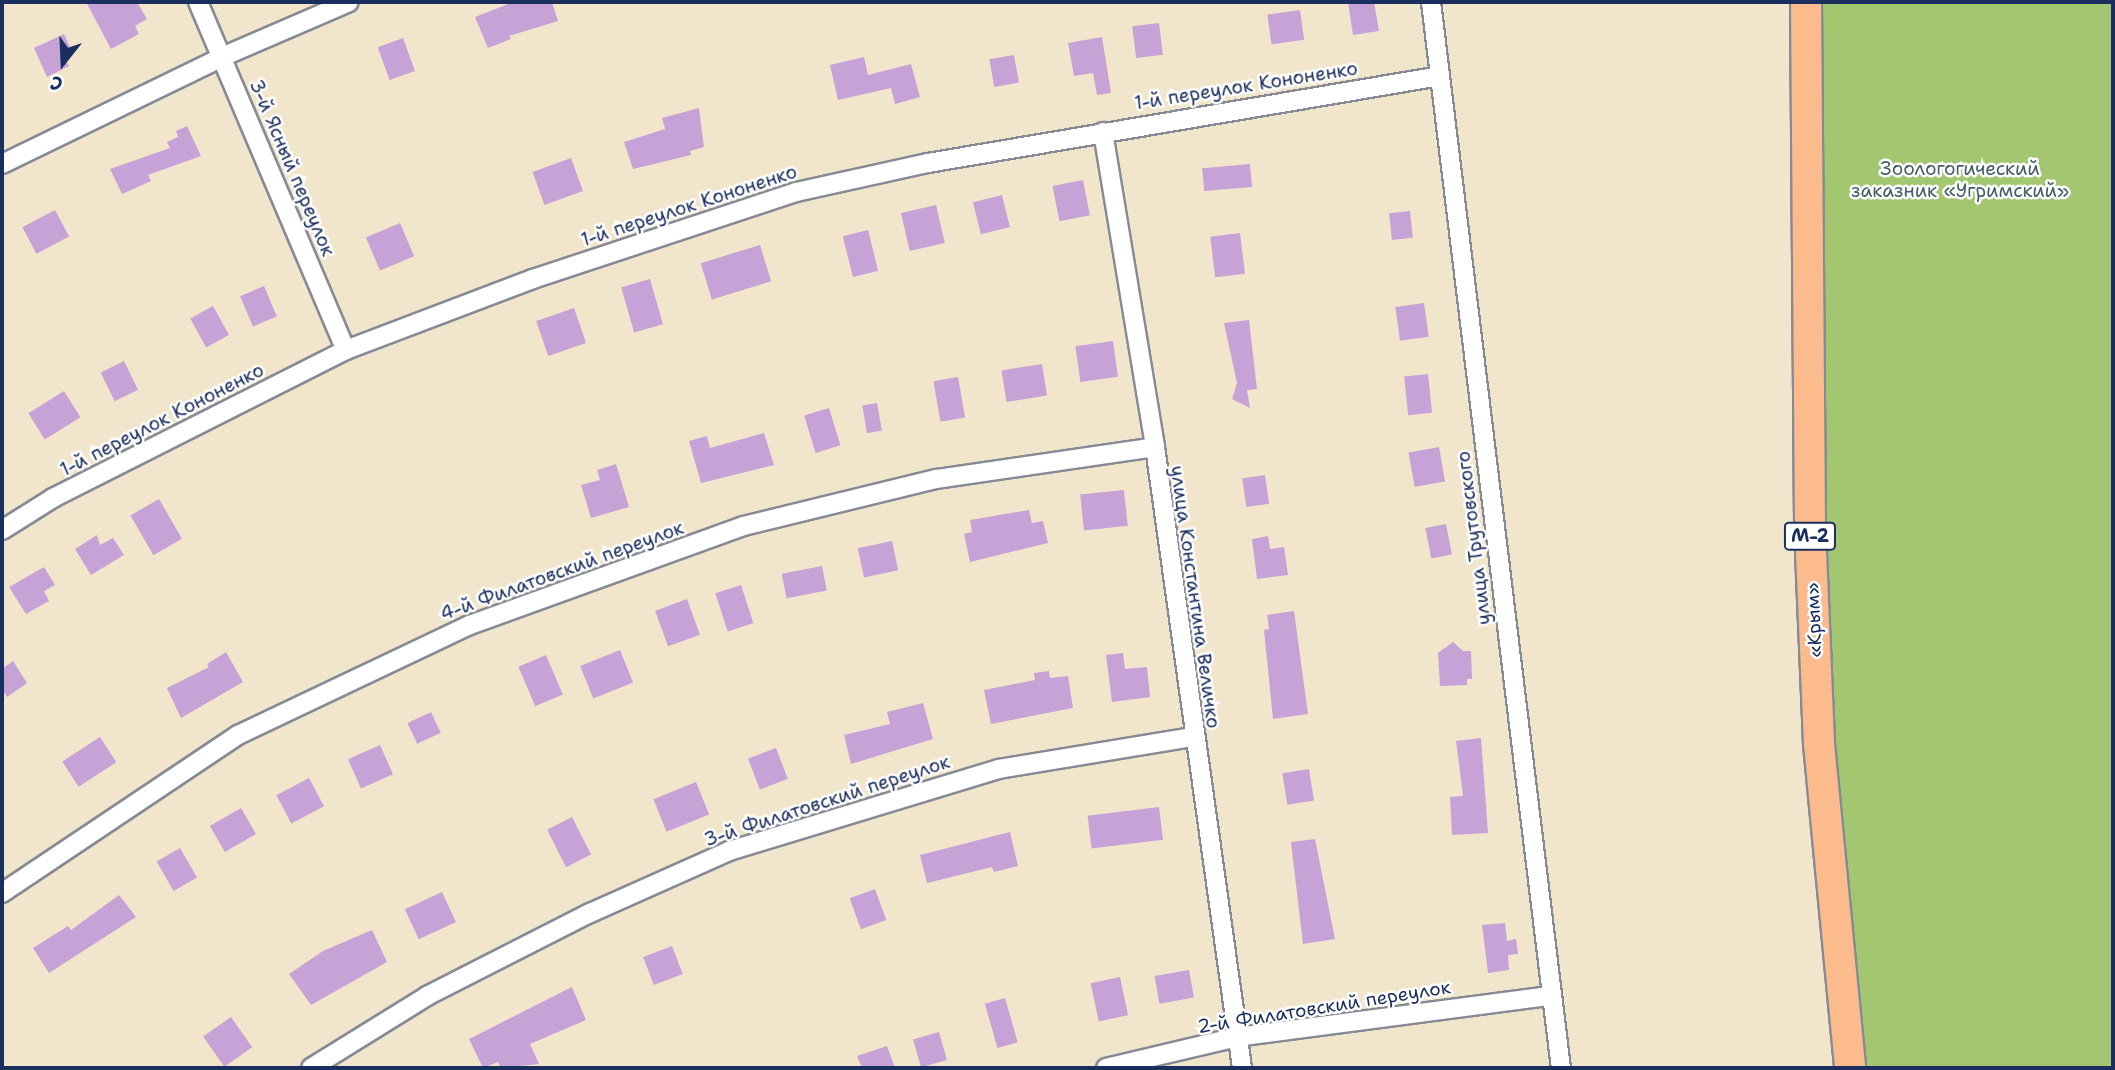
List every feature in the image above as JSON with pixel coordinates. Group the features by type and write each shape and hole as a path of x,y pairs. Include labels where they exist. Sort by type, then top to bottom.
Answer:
{"highway":[{"name":"«Крым»","path":"1806,2 1810,541 1819,744 1850,1068"}],"street":[{"name":"3-й Ясный переулок","path":"198,2 346,350"},
{"path":"2,164 222,57 349,2"},
{"name":"улица Трутовского","path":"1431,2 1550,996 1561,1068"},
{"name":"1-й переулок Кононенко","path":"2,530 52,498 346,350 533,279 796,192 928,163 1440,76"},
{"name":"улица Константина Величко","path":"1103,132 1154,447 1242,1068"},
{"name":"4-й Филатовский переулок","path":"2,893 238,736 470,625 743,526 936,479 1154,447"},
{"name":"3-й Филатовский переулок","path":"311,1068 427,996 590,912 729,851 999,769 1193,737"},
{"name":"2-й Филатовский переулок","path":"1106,1068 1237,1037 1550,996"}],"green space":[{"name":"Зоологогический заказник «Угримский»","path":"1806,2 2113,2 2113,1068 1850,1068 1835,938"}],"building":[{"path":"86,2 137,2 147,19 135,26 139,34 111,49"},
{"path":"513,2 552,2 558,21 509,36 511,39 488,48 475,17"},
{"path":"1348,2 1374,2 1379,31 1353,35"},
{"path":"1300,10 1304,40 1271,44 1267,15"},
{"path":"1159,23 1163,55 1136,58 1132,26"},
{"path":"64,34 70,47 61,51 69,66 47,77 34,48"},
{"path":"1102,37 1111,93 1097,95 1093,73 1074,76 1068,43"},
{"path":"403,38 415,71 390,80 378,47"},
{"path":"1014,55 1019,83 994,87 989,59"},
{"path":"864,57 868,75 911,64 920,97 895,104 891,88 838,100 830,65"},
{"path":"699,108 704,147 690,151 691,155 633,169 624,142 665,129 662,118"},
{"path":"187,126 201,156 148,175 151,181 122,194 110,169 170,148 167,142 178,137 176,131"},
{"path":"571,158 583,191 544,205 532,172"},
{"path":"1250,164 1252,187 1204,191 1202,168"},
{"path":"1083,180 1090,215 1059,221 1053,186"},
{"path":"1002,195 1010,227 981,234 973,202"},
{"path":"936,205 945,243 910,251 901,213"},
{"path":"55,210 69,236 36,254 22,227"},
{"path":"1410,211 1413,238 1392,240 1389,213"},
{"path":"400,223 414,256 380,271 366,237"},
{"path":"868,230 878,271 853,277 843,236"},
{"path":"1240,233 1245,274 1215,277 1210,237"},
{"path":"760,245 771,281 712,299 701,263"},
{"path":"650,279 663,324 634,332 621,287"},
{"path":"264,286 277,316 253,327 240,296"},
{"path":"1424,303 1429,337 1400,341 1395,307"},
{"path":"213,306 229,335 206,347 190,319"},
{"path":"574,308 586,343 548,356 536,321"},
{"path":"1249,320 1257,389 1247,390 1250,408 1232,399 1237,383 1224,323"},
{"path":"1113,341 1118,377 1080,382 1075,346"},
{"path":"124,361 138,390 115,401 101,372"},
{"path":"1042,364 1047,396 1007,402 1002,370"},
{"path":"1428,374 1432,413 1408,415 1404,377"},
{"path":"958,377 965,417 940,422 933,381"},
{"path":"64,391 80,417 45,440 28,413"},
{"path":"877,403 882,431 867,433 862,406"},
{"path":"829,408 840,445 816,453 804,416"},
{"path":"764,433 774,465 701,483 689,441 707,436 710,448"},
{"path":"1439,447 1445,481 1415,487 1408,452"},
{"path":"616,464 629,507 591,518 581,485 600,480 597,470"},
{"path":"1265,475 1269,504 1246,507 1242,478"},
{"path":"1124,490 1128,526 1084,530 1080,495"},
{"path":"159,499 182,539 153,555 130,516"},
{"path":"1029,510 1032,523 1043,521 1048,543 970,562 964,534 972,532 970,520"},
{"path":"1446,524 1452,554 1431,558 1425,528"},
{"path":"97,535 100,545 113,538 124,555 91,575 75,549"},
{"path":"1268,536 1270,549 1284,547 1288,575 1257,579 1252,539"},
{"path":"892,541 898,570 864,578 858,548"},
{"path":"822,566 827,591 787,598 782,574"},
{"path":"44,567 55,585 44,591 49,601 26,614 9,587"},
{"path":"741,585 753,623 728,631 715,593"},
{"path":"687,599 700,635 668,646 655,611"},
{"path":"1294,611 1308,714 1273,719 1264,630 1269,629 1267,615"},
{"path":"1453,642 1463,651 1471,651 1472,679 1467,679 1467,685 1440,686 1438,653"},
{"path":"620,650 633,682 593,699 580,666"},
{"path":"226,652 243,682 181,718 167,688 209,667 207,664"},
{"path":"1123,653 1125,669 1147,667 1150,697 1112,702 1106,655"},
{"path":"546,655 563,695 535,706 518,667"},
{"path":"13,661 27,683 7,697 2,689 2,669"},
{"path":"1049,671 1050,678 1068,676 1073,708 991,724 984,690 1035,680 1034,673"},
{"path":"923,703 933,739 851,764 844,735 890,724 887,712"},
{"path":"431,712 441,733 417,744 407,723"},
{"path":"100,737 116,762 79,787 62,762"},
{"path":"1481,738 1488,833 1452,835 1450,797 1463,796 1456,741"},
{"path":"380,745 393,774 361,788 348,759"},
{"path":"776,748 788,779 760,790 748,759"},
{"path":"1309,769 1314,801 1287,805 1282,773"},
{"path":"309,778 324,806 291,824 276,795"},
{"path":"696,782 709,814 666,832 653,799"},
{"path":"1159,807 1163,840 1092,849 1088,816"},
{"path":"241,808 256,834 225,852 210,826"},
{"path":"572,817 591,854 566,867 547,830"},
{"path":"1010,832 1018,866 994,872 992,867 927,883 920,855"},
{"path":"1315,839 1335,939 1303,944 1291,842"},
{"path":"180,848 197,877 174,891 157,862"},
{"path":"875,889 886,920 861,929 850,898"},
{"path":"442,892 456,922 419,939 405,909"},
{"path":"119,895 136,917 49,973 33,948 68,926 71,930"},
{"path":"1505,923 1507,941 1516,939 1518,954 1508,955 1509,970 1488,973 1482,925"},
{"path":"372,930 387,962 311,1005 289,974 323,951"},
{"path":"672,946 683,974 654,985 643,957"},
{"path":"1189,970 1194,998 1159,1004 1155,976"},
{"path":"1120,977 1128,1015 1099,1021 1091,983"},
{"path":"572,987 586,1020 530,1044 539,1064 501,1068 498,1062 483,1068 469,1039"},
{"path":"1005,998 1018,1042 997,1048 985,1004"},
{"path":"231,1017 252,1047 224,1067 203,1037"},
{"path":"939,1032 947,1060 921,1067 913,1039"},
{"path":"887,1046 895,1068 862,1068 857,1056"}]}
